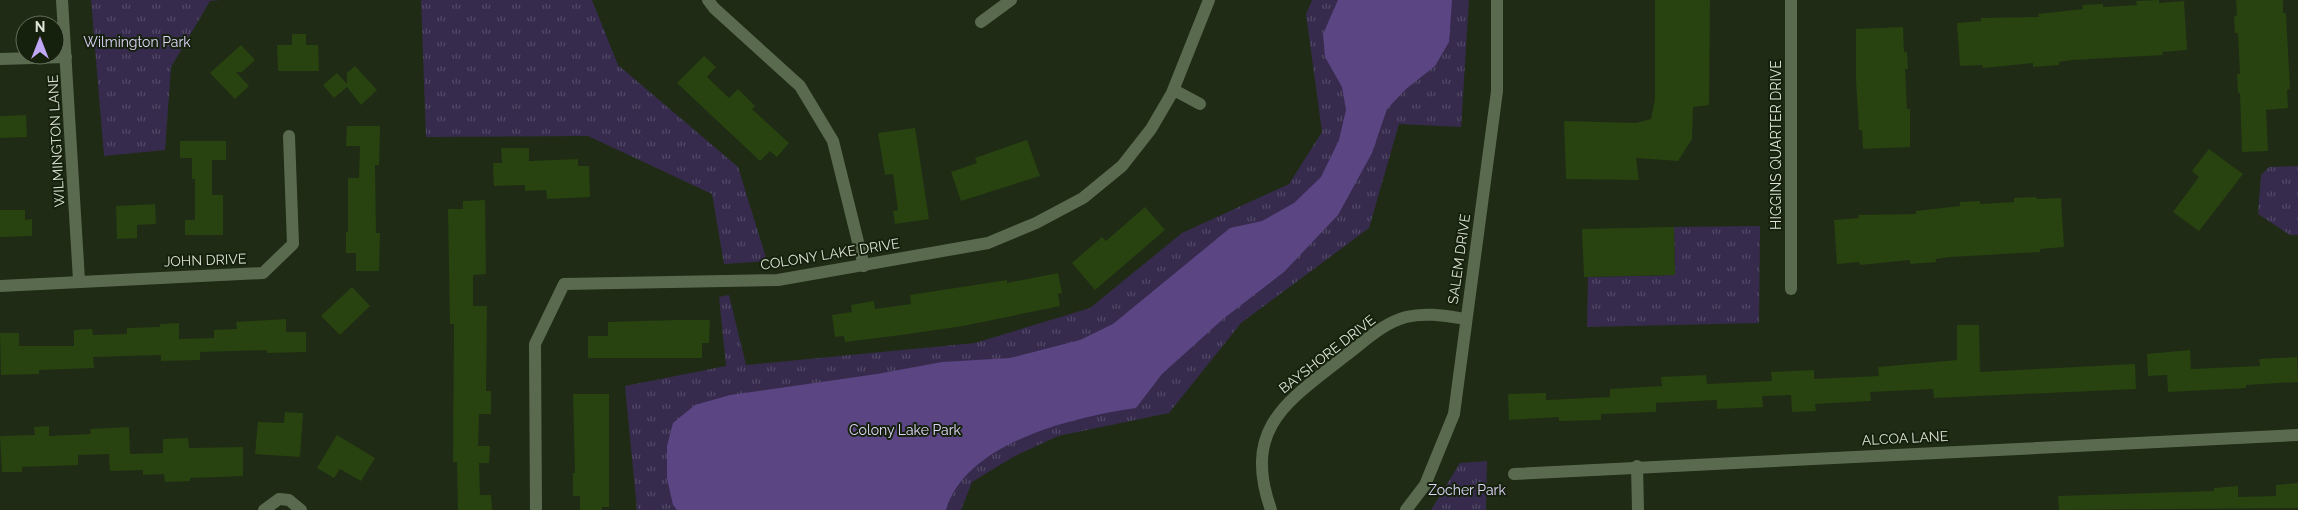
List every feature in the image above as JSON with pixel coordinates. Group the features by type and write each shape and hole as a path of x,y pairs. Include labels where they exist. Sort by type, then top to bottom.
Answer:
{"street":[{"name":"WILMINGTON LANE","path":"62,0 79,280"},
{"path":"708,0 714,8 800,86 833,141 864,266"},
{"path":"981,22 1011,0"},
{"name":"COLONY LAKE DRIVE","path":"536,510 535,344 564,284 778,280 988,243 1036,223 1083,198 1122,166 1151,129 1174,90 1209,0"},
{"name":"SALEM DRIVE","path":"1406,510 1425,485 1454,414 1497,91 1497,0"},
{"name":"HIGGINS QUARTER DRIVE","path":"1791,0 1791,289"},
{"path":"0,59 66,57"},
{"path":"1174,90 1200,104"},
{"name":"JOHN DRIVE","path":"0,286 79,280 263,273 293,244 289,136"},
{"name":"BAYSHORE DRIVE","path":"1271,510 1262,476 1264,448 1273,422 1293,396 1390,323 1418,314 1466,319"},
{"name":"ALCOA LANE","path":"1514,474 1638,466 2298,435"},
{"path":"1638,466 1638,510"},
{"path":"264,510 279,499 289,500 301,510"}],"green space":[{"name":"Wilmington Park","path":"91,0 221,0 210,1 171,67 165,150 104,156"},
{"path":"421,0 592,0 618,65 738,167 767,261 724,264 712,194 588,136 426,137"},
{"name":"Colony Lake Park","path":"1312,0 1469,0 1461,127 1399,124 1369,228 1241,323 1169,413 1058,436 1013,457 972,482 961,510 637,510 625,386 726,366 719,297 729,295 746,365 975,343 1090,308 1182,233 1289,184 1322,132 1306,14"},
{"path":"2298,166 2298,235 2290,235 2258,214 2261,175 2269,167"},
{"path":"1760,226 1759,323 1587,327 1588,277 1675,275 1674,227"},
{"name":"Zocher Park","path":"1487,461 1486,510 1431,510 1460,463"}],"shaded area":[{"name":"Colony Lake Park","path":"1338,0 1452,0 1449,42 1435,66 1406,89 1387,109 1372,153 1338,215 1284,272 1223,319 1162,374 1136,408 1083,418 1054,426 1025,437 999,450 975,467 957,486 946,510 677,510 673,505 667,478 667,446 673,423 695,405 730,395 877,374 942,362 1010,358 1080,340 1113,324 1230,228 1262,221 1294,203 1321,177 1339,140 1346,110 1342,87 1325,57 1323,34"}],"building":[{"path":"1655,0 1710,0 1709,105 1693,107 1692,139 1678,161 1636,158 1639,180 1566,179 1564,121 1636,123 1651,119 1655,99"},
{"path":"2159,0 2159,3 2184,1 2187,50 2162,52 2163,55 2072,60 2059,62 2059,65 2033,67 2033,63 1983,68 1982,65 1960,66 1957,23 1981,21 1981,18 2039,17 2038,14 2083,9 2082,5 2103,4 2103,7 2137,5 2136,1"},
{"path":"2236,0 2283,0 2283,13 2286,13 2290,89 2287,90 2288,108 2266,110 2268,151 2242,152 2240,93 2238,93 2237,74 2240,74 2238,33 2235,33 2234,16 2237,16"},
{"path":"1903,27 1904,52 1907,52 1908,69 1905,69 1907,109 1910,109 1910,147 1863,149 1862,130 1859,130 1856,80 1856,29"},
{"path":"292,34 306,34 306,45 318,45 319,71 278,71 277,45 292,45"},
{"path":"241,45 255,60 242,72 236,72 249,86 235,99 210,73"},
{"path":"704,56 716,67 707,77 729,98 738,89 755,106 752,109 789,143 777,157 770,151 760,161 677,83"},
{"path":"355,66 377,90 361,105 347,87 334,98 323,85 337,73 347,84 347,73"},
{"path":"26,115 27,137 0,138 0,116"},
{"path":"347,126 380,126 379,165 375,165 376,233 380,233 379,271 356,271 356,253 346,253 348,178 359,178 360,146 346,146"},
{"path":"915,128 929,219 895,224 893,211 898,210 893,174 885,175 878,133"},
{"path":"1027,140 1040,176 961,201 951,172 977,163 975,158"},
{"path":"180,141 226,141 226,160 212,160 212,195 223,195 223,235 185,235 185,220 195,220 195,179 192,179 192,158 180,158"},
{"path":"501,148 529,148 529,161 578,159 578,166 589,166 590,197 547,199 546,190 525,191 525,185 494,186 493,163 502,163"},
{"path":"2209,149 2243,174 2199,231 2173,212 2199,177 2192,171"},
{"path":"2036,197 2037,199 2061,198 2064,247 2040,249 2040,252 1950,257 1936,259 1936,262 1910,264 1910,260 1860,265 1859,262 1837,264 1834,220 1859,218 1858,215 1916,214 1916,211 1960,206 1960,202 1980,201 1980,204 2014,202 2014,198"},
{"path":"485,200 486,274 473,275 473,306 487,306 486,391 491,391 491,414 479,414 478,446 490,446 489,463 479,463 480,495 491,495 492,510 458,510 457,462 453,462 454,324 450,324 448,209 463,209 463,201"},
{"path":"155,204 156,224 137,225 137,238 117,239 116,206"},
{"path":"1145,207 1165,230 1095,290 1072,263 1102,237 1106,241"},
{"path":"0,210 25,210 25,220 32,219 32,236 0,237"},
{"path":"1674,227 1675,275 1584,277 1582,229"},
{"path":"1058,273 1062,293 1058,294 1060,306 963,326 901,335 845,342 844,336 835,337 832,315 852,312 851,305 874,301 875,309 911,304 910,295 1007,280 1007,283"},
{"path":"352,287 370,306 340,335 321,316"},
{"path":"286,319 286,332 306,332 306,352 267,353 267,350 200,352 200,360 161,361 161,355 93,357 94,368 39,370 39,374 1,375 0,333 19,333 19,346 74,346 74,330 92,329 93,335 127,334 127,328 160,327 160,324 179,323 179,339 214,338 214,330 237,329 236,322"},
{"path":"710,320 709,343 702,343 702,358 588,358 588,336 608,336 608,322"},
{"path":"1957,325 1979,325 1980,372 2135,364 2136,389 1934,398 1933,389 1870,392 1871,401 1815,404 1816,411 1792,412 1791,395 1762,396 1763,407 1717,409 1717,400 1656,403 1656,412 1601,414 1601,420 1559,421 1559,417 1509,420 1508,394 1546,393 1546,400 1610,397 1610,389 1662,386 1661,377 1706,375 1707,384 1772,381 1771,372 1814,370 1814,379 1879,376 1878,367 1957,360"},
{"path":"2190,350 2191,369 2260,366 2259,359 2297,357 2298,382 2246,385 2246,388 2168,392 2167,375 2148,376 2147,354"},
{"path":"573,394 609,394 609,507 602,507 602,510 580,510 580,496 573,496 573,473 575,473"},
{"path":"285,412 303,413 300,457 255,454 258,422 284,423"},
{"path":"49,426 49,436 91,434 90,429 129,427 130,454 163,453 163,439 188,438 189,448 243,447 243,476 190,478 190,481 165,482 164,474 143,475 143,470 110,471 109,454 78,455 78,465 22,467 22,472 2,472 0,436 35,435 34,427"},
{"path":"337,435 375,458 361,481 340,469 334,478 317,468"},
{"path":"2298,483 2298,508 2059,510 2058,496 2214,491 2214,488 2238,486 2238,497 2276,496 2276,485"}]}
